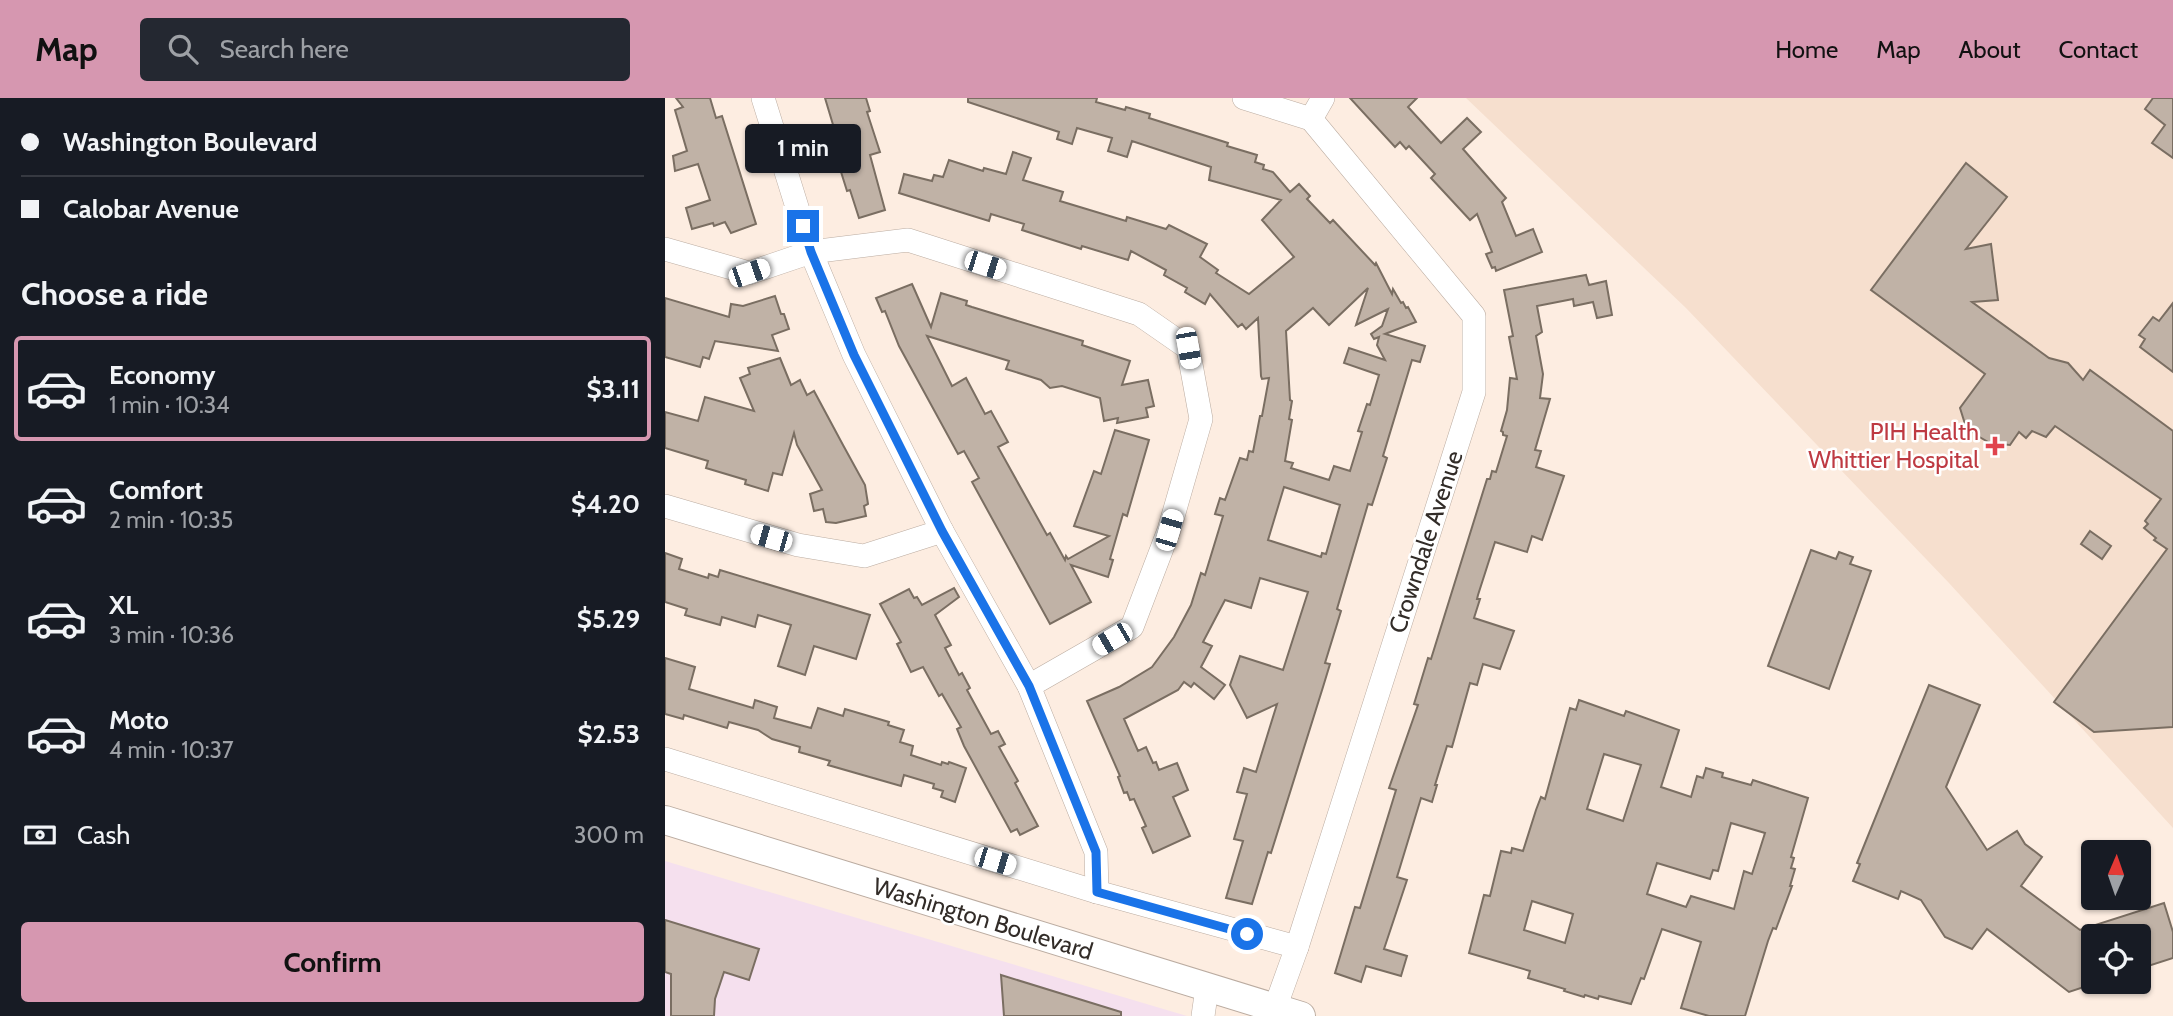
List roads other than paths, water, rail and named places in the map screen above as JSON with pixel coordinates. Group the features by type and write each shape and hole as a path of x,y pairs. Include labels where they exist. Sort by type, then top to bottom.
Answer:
{"main road":[{"name":"Washington Boulevard","path":"665,820 1288,1012"}],"street":[{"path":"763,98 811,252 854,355 942,531 1029,686 1096,852 1097,892"},
{"path":"1244,98 1311,119 1323,98"},
{"name":"Crowndale Avenue","path":"1288,1012 1297,947 1473,392 1474,316 1311,119"},
{"path":"665,249 749,273 811,252 908,240 1139,314 1188,348 1201,419 1169,530 1132,627 1029,686"},
{"path":"665,506 798,545 864,556 942,531"},
{"path":"665,759 1097,892 1297,947"},
{"path":"1203,1016 1207,988"}],"place":[{"name":"PIH Health Whittier Hospital","path":"1995,446"}]}
